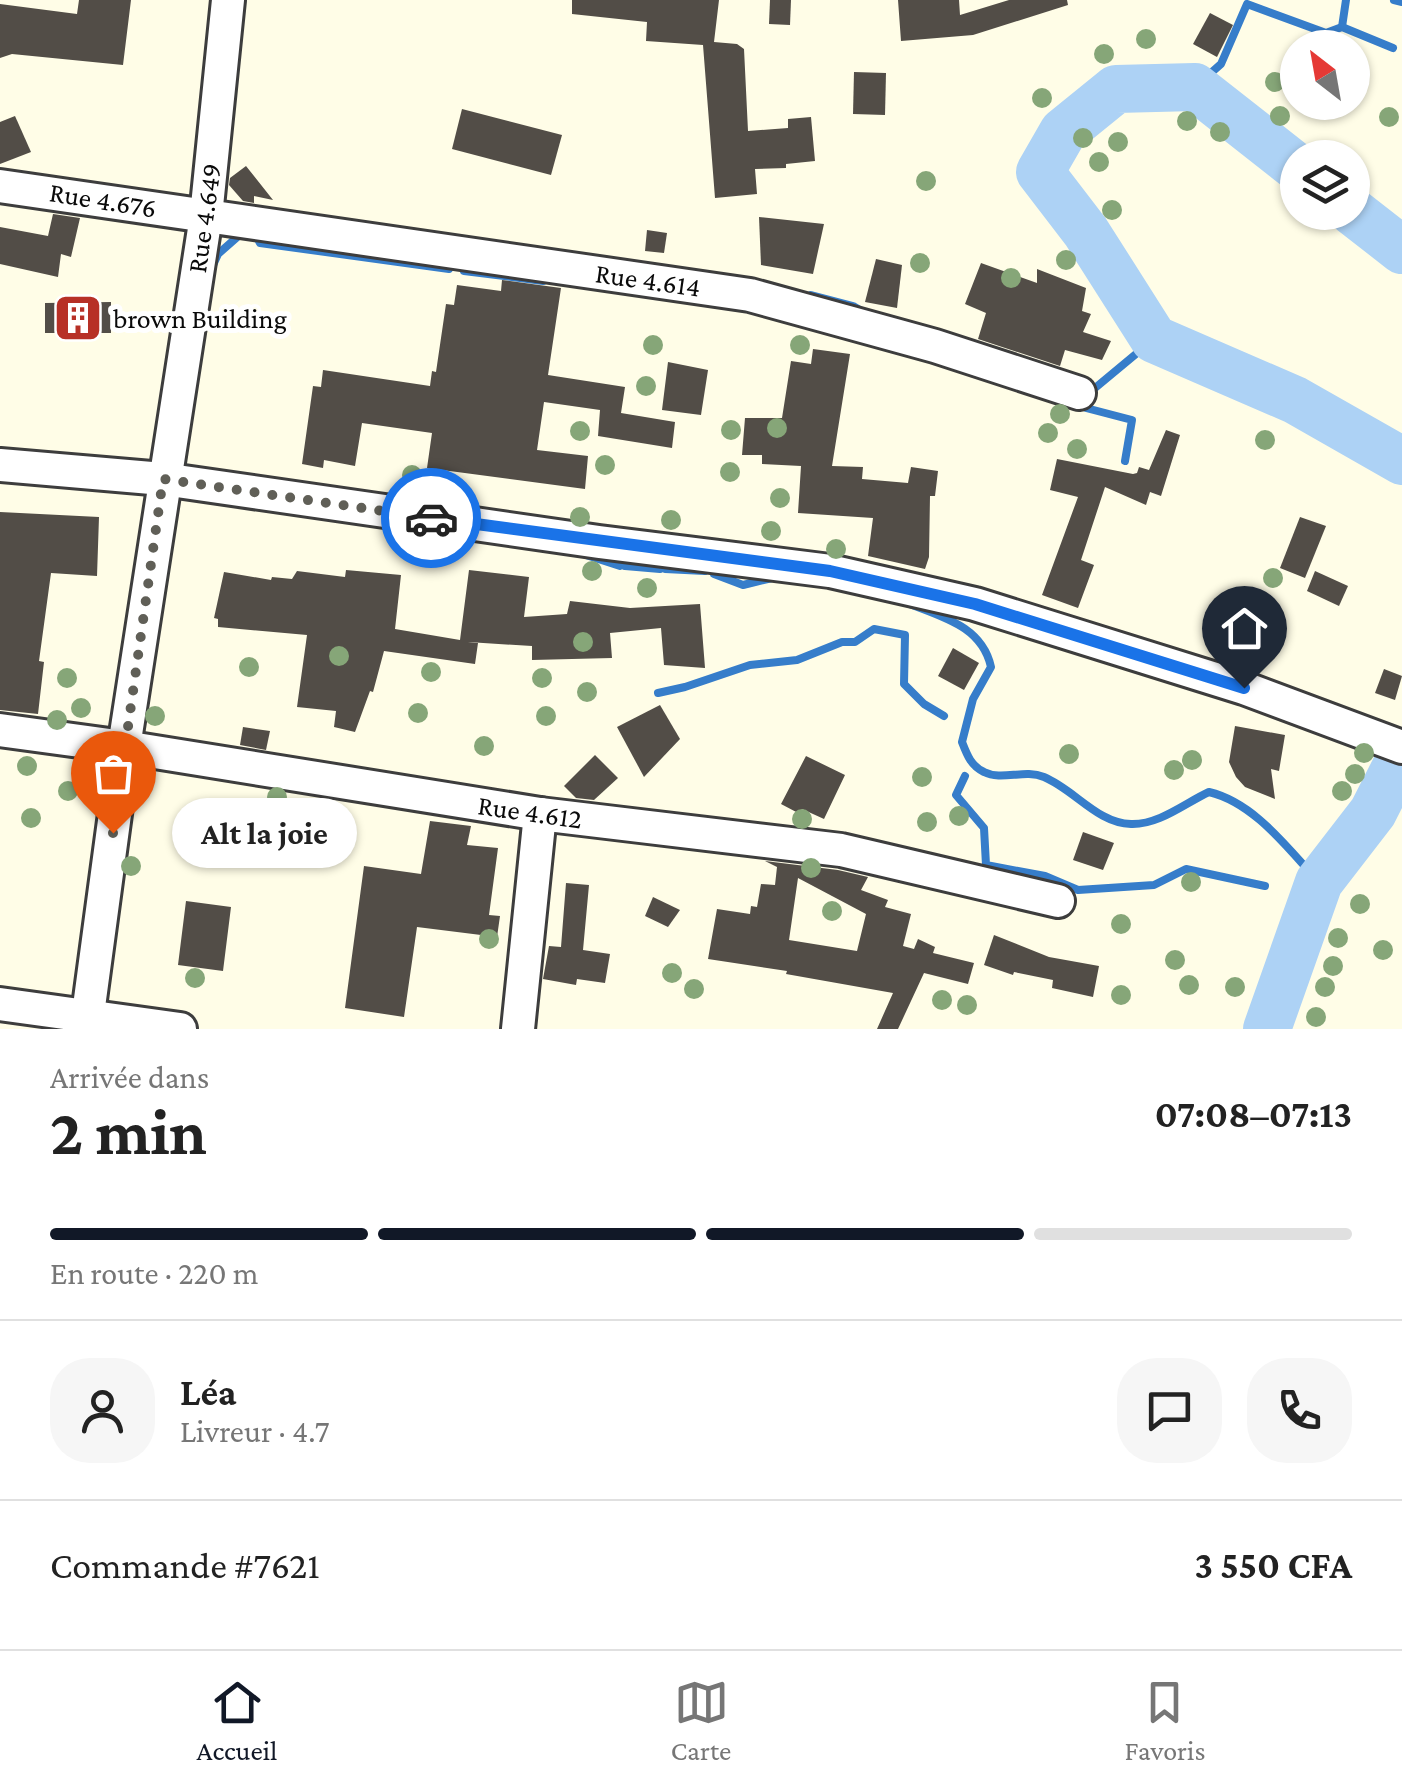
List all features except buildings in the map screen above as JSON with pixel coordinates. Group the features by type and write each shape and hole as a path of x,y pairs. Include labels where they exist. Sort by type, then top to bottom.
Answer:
{"street":[{"name":"Rue 4.649","path":"87,1023 163,479 206,216 228,0"},
{"name":"Rue 4.676","path":"0,186 206,216"},
{"name":"Rue 4.614","path":"206,216 750,295 936,346 1079,392"},
{"path":"0,465 163,479 830,571 975,604 1244,688 1395,744"},
{"name":"Rue 4.612","path":"0,730 540,814 841,850 1058,901"},
{"path":"518,1029 540,814"},
{"path":"0,1004 87,1023 180,1029"}],"waterway":[{"path":"1342,27 1346,0"},
{"path":"1394,0 1402,2"},
{"path":"1195,87 1221,64 1247,4 1326,33 1342,27 1393,48"},
{"path":"1280,154 1195,87 1116,89 1063,132 1040,172 1086,232 1154,339 1295,400 1402,461"},
{"path":"1370,225 1402,250"},
{"path":"213,265 218,254 243,232"},
{"path":"255,234 260,243 449,269"},
{"path":"464,271 543,281"},
{"path":"811,295 863,312"},
{"path":"1125,461 1132,420 1086,408 1083,398 1154,339"},
{"path":"586,555 620,566"},
{"path":"625,566 660,569"},
{"path":"665,569 705,571"},
{"path":"714,574 743,585 772,578"},
{"path":"907,603 959,625 970,632 986,653 991,667 973,699 962,742 970,760 980,770 998,775 1044,777 1107,818 1131,824 1162,817 1209,792 1256,817 1319,882"},
{"path":"658,693 750,665 797,660 842,642 855,642 874,629 905,635 904,684 924,704 944,716"},
{"path":"1267,1029 1319,882 1373,812 1402,755"},
{"path":"965,776 956,795 984,828 986,865 1045,876 1078,890 1154,885 1186,869 1265,886"}],"way so far":[{"path":"113,833 163,479 431,518"}],"place":[{"name":"brown Building","path":"78,318"},
{"name":"Alt la joie","path":"113,833"}],"route":[{"path":"431,518 830,571 975,604 1244,688"}]}
